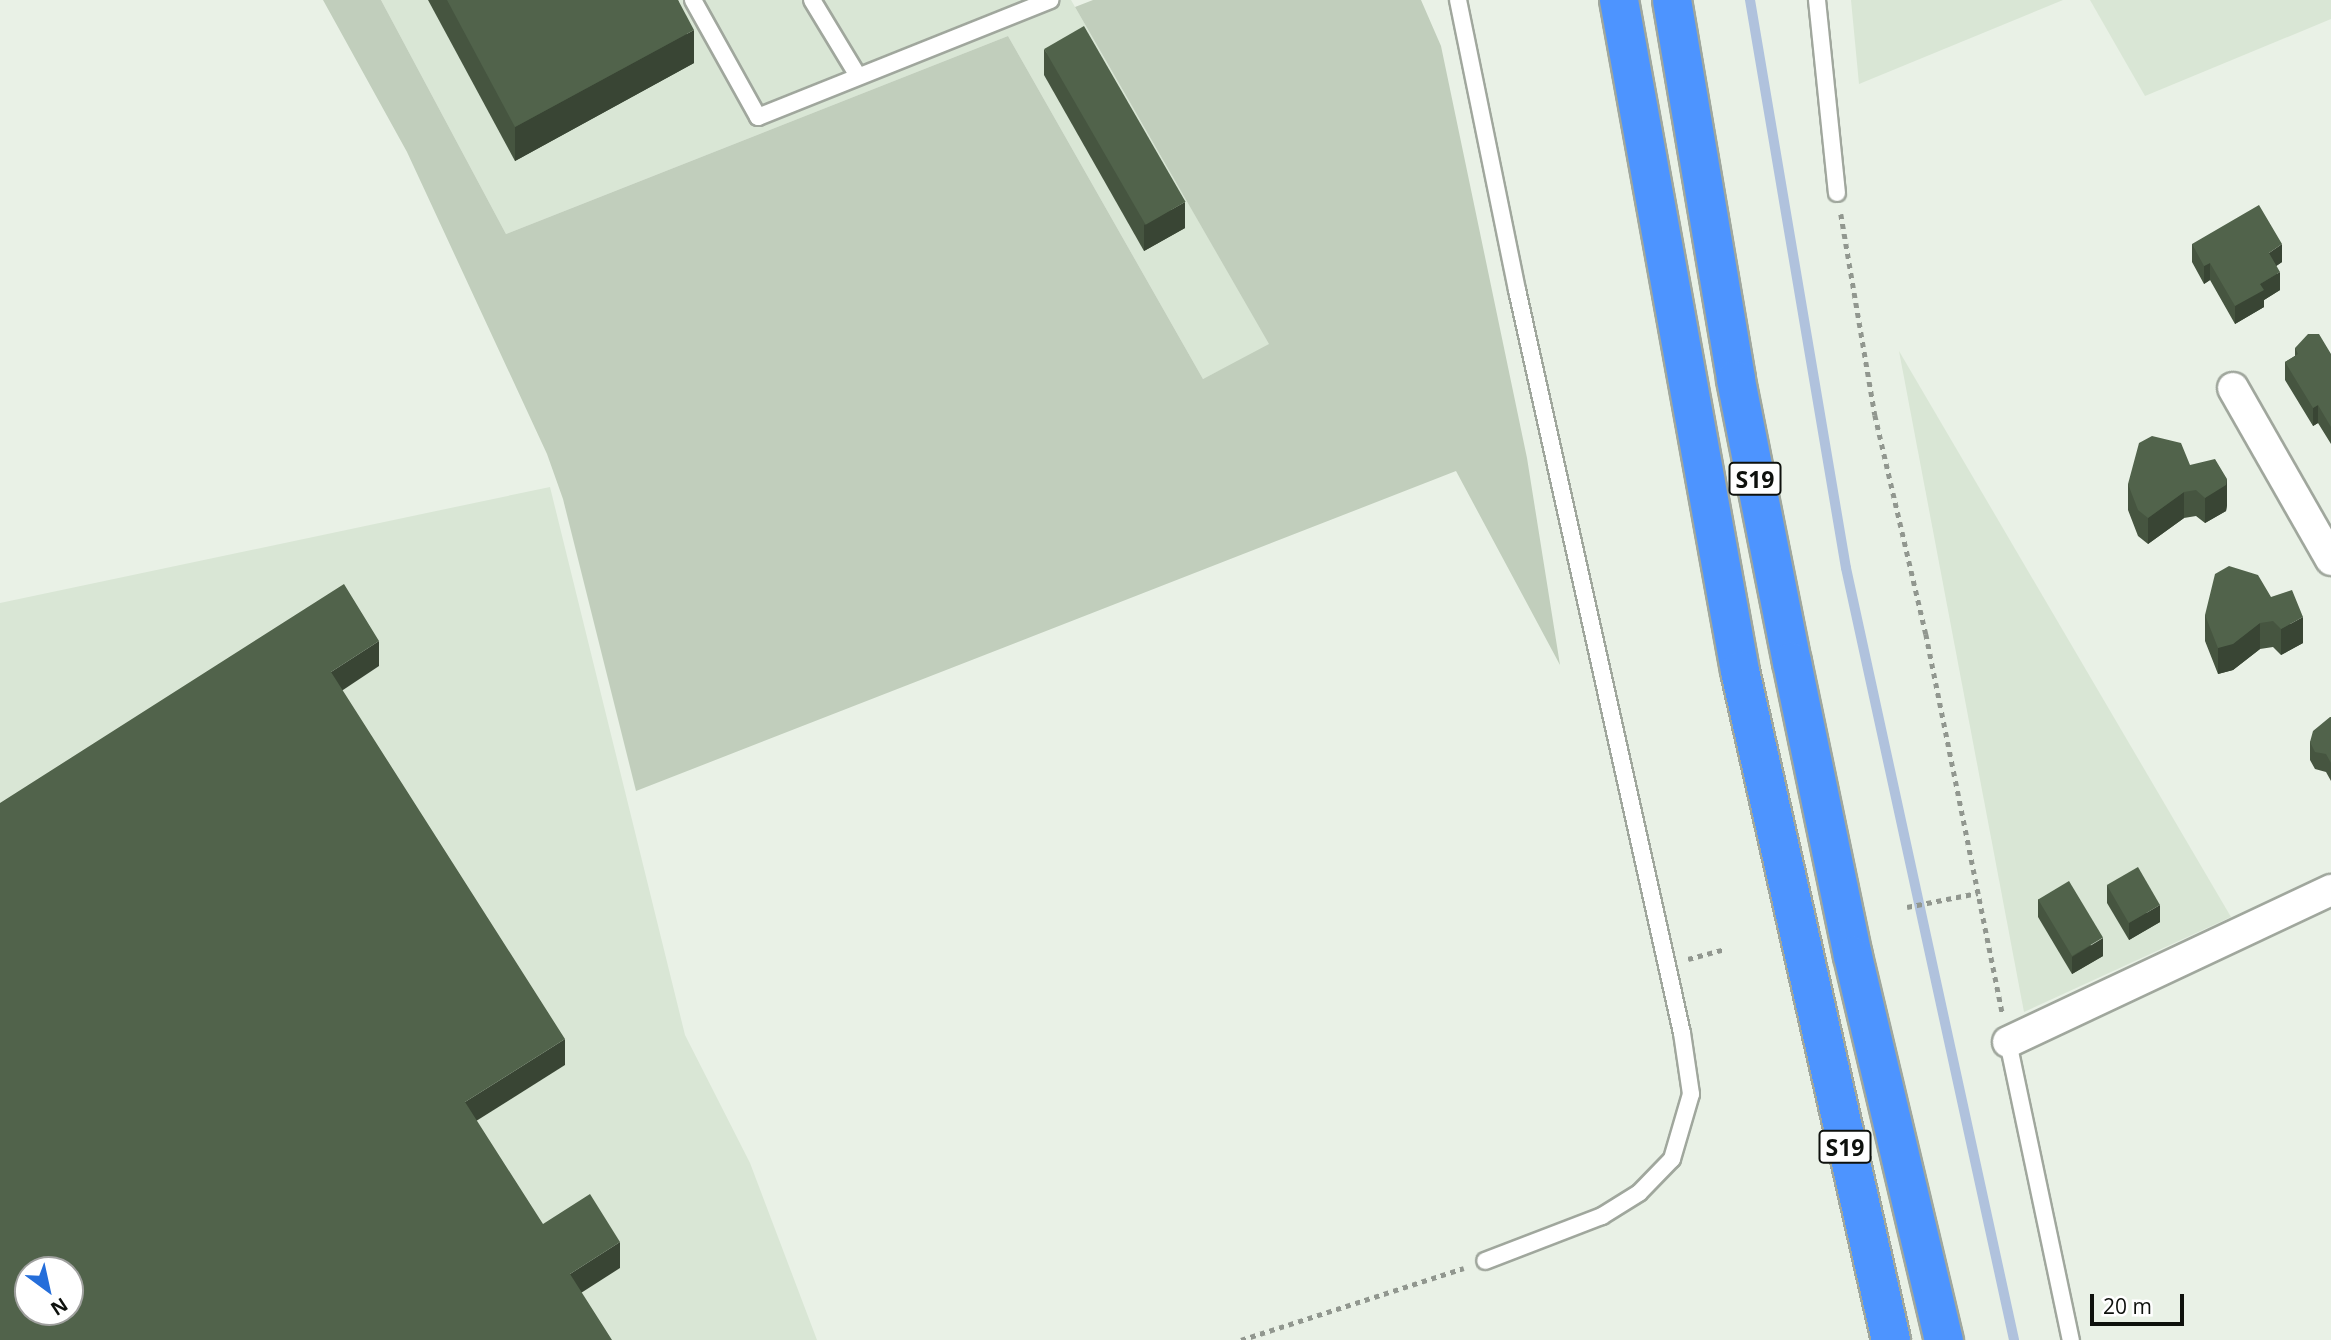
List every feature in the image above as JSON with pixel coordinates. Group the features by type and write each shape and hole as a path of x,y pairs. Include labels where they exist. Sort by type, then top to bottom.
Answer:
{"highway":[{"name":"S19","path":"1619,0 1740,671 1891,1340"},
{"name":"S19","path":"1672,0 1736,380 1792,662 1853,956 1944,1340"}],"street":[{"path":"2233,388 2331,560"},
{"path":"2008,1042 2331,890"}],"lane":[{"path":"693,0 758,117 1050,0"},
{"path":"812,0 858,76"},
{"path":"1458,0 1517,289 1667,966 1691,1094 1672,1159 1639,1193 1602,1216 1485,1261"},
{"path":"1817,0 1837,193"},
{"path":"2008,1042 2071,1340"}],"path":[{"path":"1837,193 1875,415 2008,1042"},
{"path":"1906,907 1978,893"},
{"path":"1667,966 1724,948"},
{"path":"1241,1340 1485,1261"}],"shaded area":[{"path":"323,0 381,0 506,234 1008,36 1203,379 1269,344 1075,7 1093,0 1421,0 1441,46 1527,458 1560,665 1456,471 636,791 563,499 547,454 407,152"},
{"path":"381,0 1071,0 1270,345 1203,379 1008,36 506,234"},
{"path":"1851,0 2063,0 1859,84"},
{"path":"2090,0 2331,0 2331,19 2145,96"},
{"path":"1899,351 2231,917 2024,1012"},
{"path":"550,487 685,1035 750,1163 817,1340 0,1340 0,603"}],"building":[{"path":"447,0 678,0 694,30 515,127"},
{"path":"1084,26 1186,202 1146,225 1044,49"},
{"path":"2259,205 2282,244 2269,253 2280,272 2260,284 2264,290 2235,306 2210,263 2204,266 2192,244"},
{"path":"2308,334 2319,334 2331,354 2331,427 2318,405 2313,408 2285,362 2298,354 2295,348"},
{"path":"2152,436 2181,443 2190,465 2215,459 2227,479 2226,485 2205,498 2196,490 2184,492 2148,518 2138,510 2128,484 2139,443"},
{"path":"2229,566 2258,575 2271,597 2292,590 2303,617 2281,629 2273,621 2260,623 2233,644 2218,648 2205,615 2215,574"},
{"path":"344,584 379,641 331,672 565,1039 465,1102 543,1224 590,1194 620,1242 570,1274 612,1340 0,1340 0,803"},
{"path":"2330,717 2331,763 2326,754 2315,752 2310,742 2313,731"},
{"path":"2138,867 2160,905 2129,923 2107,885"},
{"path":"2069,881 2103,938 2072,956 2038,900"}],"waterway":[{"path":"1750,0 1846,568 2014,1340"}]}
